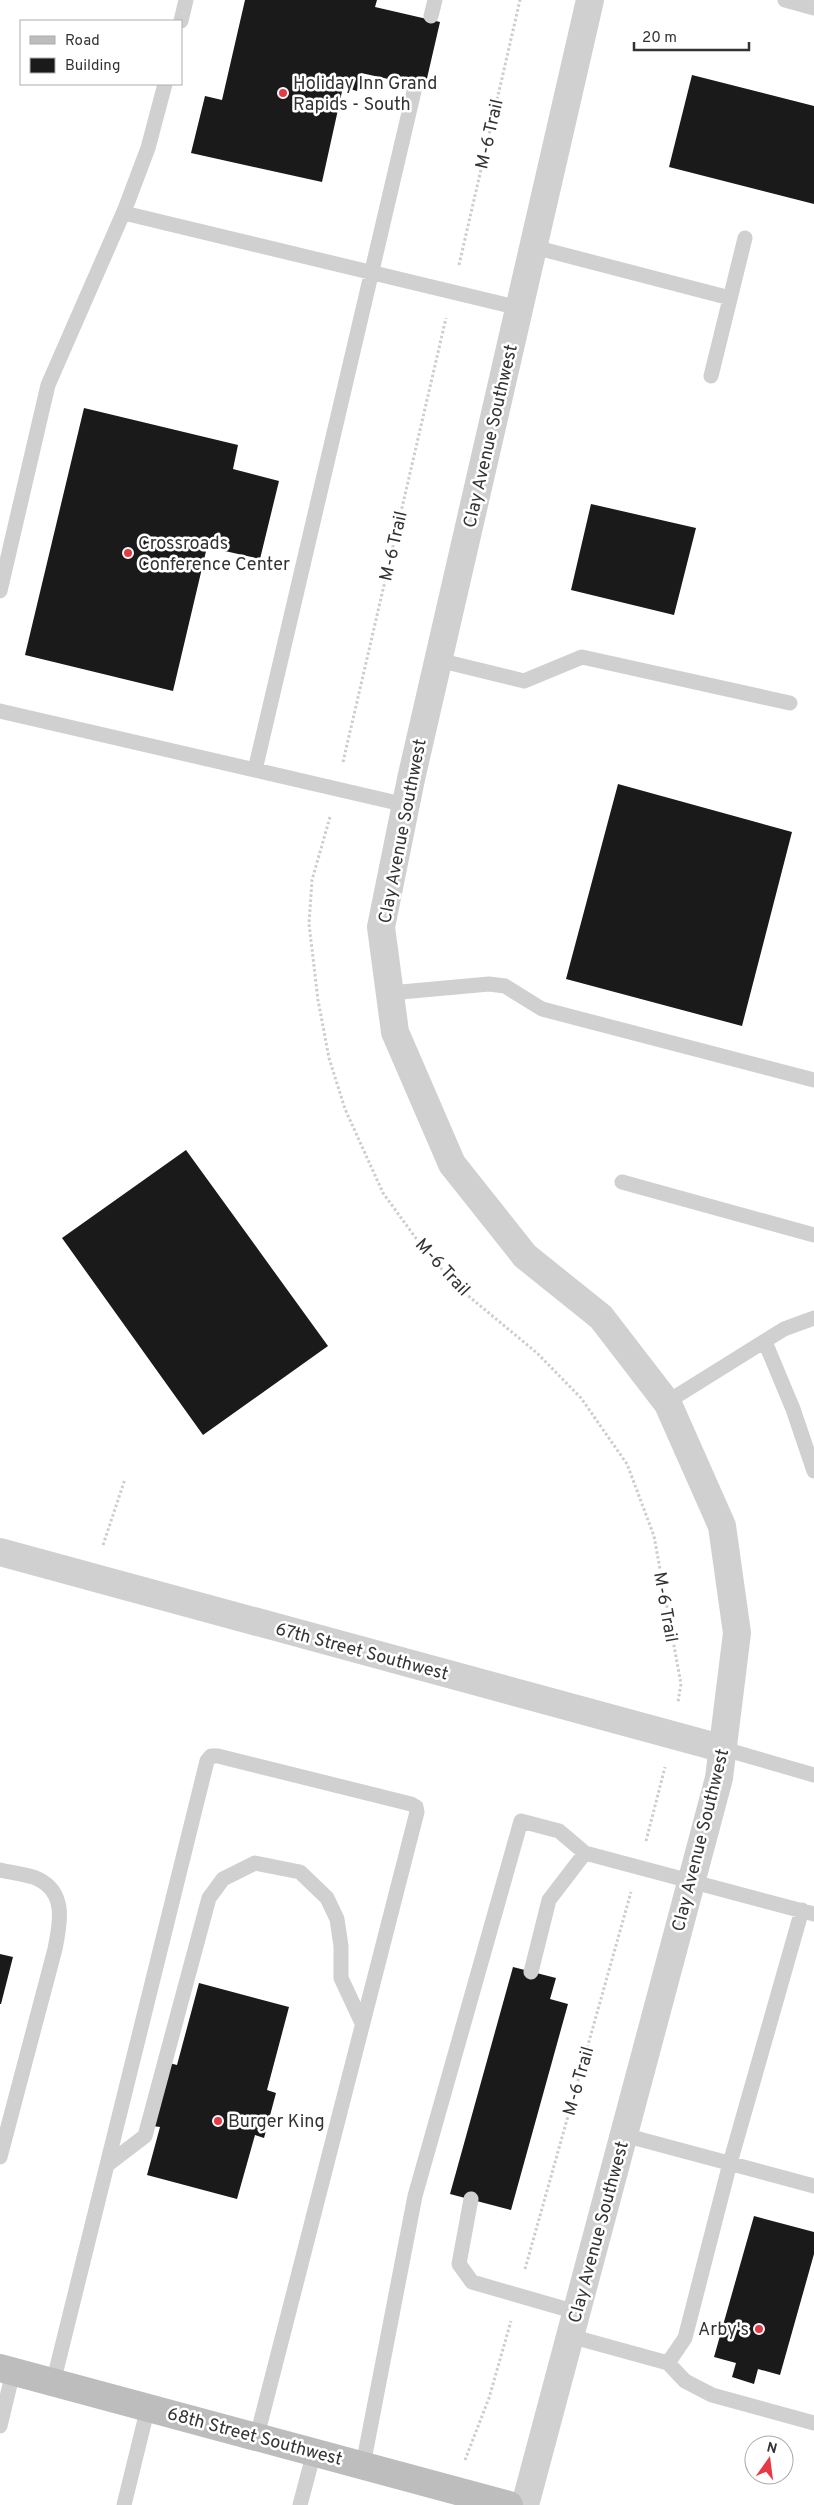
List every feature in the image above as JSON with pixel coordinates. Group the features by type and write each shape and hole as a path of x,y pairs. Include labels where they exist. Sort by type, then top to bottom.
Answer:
{"main road":[{"name":"68th Street Southwest","path":"7,2370 509,2505"}],"street":[{"name":"Clay Avenue Southwest","path":"525,2505 719,1778 724,1750 737,1633 722,1526 667,1402 601,1317 525,1256 452,1164 395,1032 381,926 438,660 590,0"},
{"name":"67th Street Southwest","path":"0,1552 724,1750"}],"lane":[{"path":"181,20 186,0"},
{"path":"431,16 435,0"},
{"path":"785,0 814,8"},
{"path":"0,590 48,385 124,213 148,148 165,85"},
{"path":"255,770 414,87"},
{"path":"124,213 520,308"},
{"path":"711,376 745,238"},
{"path":"534,247 730,298"},
{"path":"438,660 524,681 582,658 790,703"},
{"path":"0,711 406,805"},
{"path":"390,993 489,984 505,986 542,1010 814,1080"},
{"path":"622,1182 814,1234"},
{"path":"667,1402 784,1329 814,1318"},
{"path":"765,1342 793,1409 814,1472"},
{"path":"724,1750 814,1775"},
{"path":"53,2383 207,1761 211,1756 218,1756 382,1796 416,1807 417,1812 257,2436"},
{"path":"363,2465 415,2196 521,1821 559,1831 585,1853 808,1912 730,2163 685,2338 668,2363"},
{"path":"531,1972 549,1900 585,1853"},
{"path":"107,2165 145,2136 209,1898 222,1879 255,1863 300,1872 327,1898 337,1919 341,1946 341,1978 362,2023"},
{"path":"0,1870 39,1879 55,1893 62,1917 0,2158"},
{"path":"624,2134 814,2186"},
{"path":"471,2199 459,2264 472,2282 668,2363 685,2381 712,2395 814,2423"},
{"path":"0,2426 7,2370"},
{"path":"124,2505 148,2407"},
{"path":"300,2505 314,2452"}],"path":[{"name":"M-6 Trail","path":"458,268 520,0"},
{"name":"M-6 Trail","path":"343,766 446,317"},
{"name":"M-6 Trail","path":"329,818 312,880 309,924 318,1000 329,1058 345,1109 383,1193 415,1237 454,1284 537,1353 581,1398 627,1464 654,1536 678,1671"},
{"path":"91,1578 125,1479"},
{"path":"647,1835 660,1784"},
{"name":"M-6 Trail","path":"526,2265 629,1898"},
{"path":"479,2421 489,2398 510,2322"}],"building":[{"name":"Holiday Inn Grand Rapids - South","path":"245,0 377,0 375,7 440,22 425,87 361,73 357,91 343,87 322,182 191,153 205,96 222,100"},
{"path":"692,75 814,106 814,204 669,167"},
{"name":"Crossroads Conference Center","path":"84,408 238,445 233,469 279,481 260,559 207,547 173,691 25,655"},
{"path":"591,504 696,528 674,615 571,590"},
{"path":"618,784 792,832 742,1026 566,979"},
{"path":"186,1150 328,1346 203,1435 62,1238"},
{"path":"0,1954 13,1957 1,2004 0,2004"},
{"path":"513,1967 556,1978 550,1999 568,2004 511,2210 450,2194"},
{"path":"199,1983 289,2007 267,2090 276,2093 264,2138 255,2135 237,2199 147,2175 160,2127 152,2126 169,2063 177,2065"},
{"path":"754,2216 814,2232 814,2254 780,2375 758,2369 754,2384 732,2377 736,2363 714,2357"}],"place":[{"name":"Holiday Inn Grand Rapids - South","path":"283,93"},
{"name":"Crossroads Conference Center","path":"128,553"},
{"name":"Burger King","path":"218,2121"},
{"name":"Arby's","path":"759,2329"}]}
